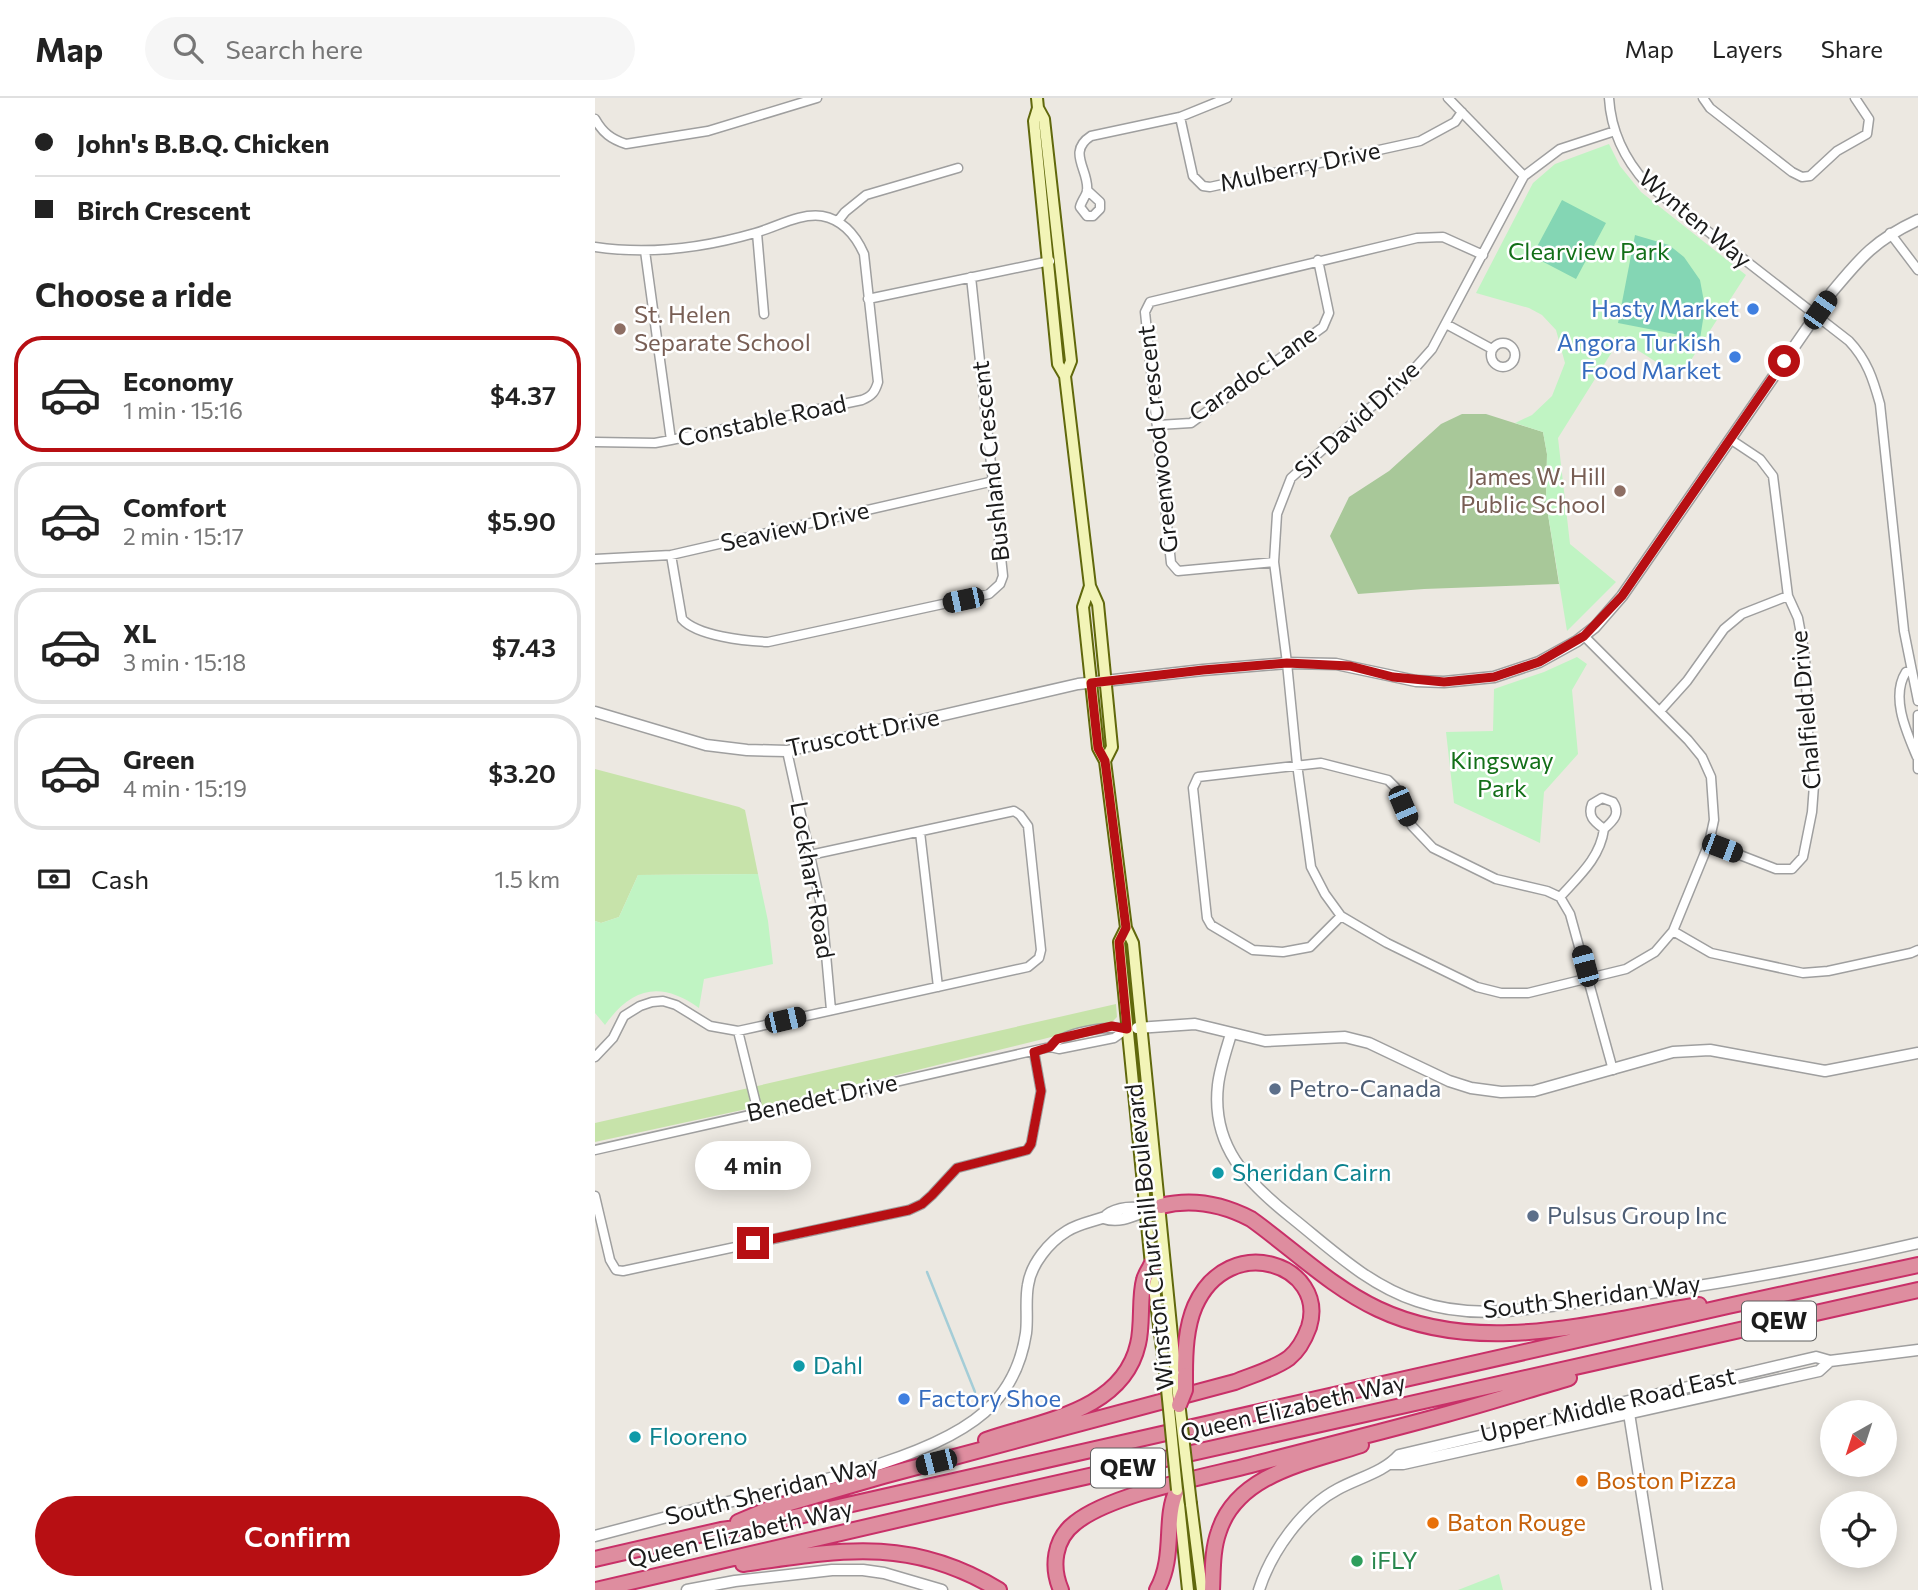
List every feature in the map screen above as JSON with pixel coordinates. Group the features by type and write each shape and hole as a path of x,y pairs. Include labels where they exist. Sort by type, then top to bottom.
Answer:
{"highway":[{"path":"1153,1208 1199,1202 1233,1210 1251,1219 1353,1296 1409,1321 1443,1331 1473,1334 1560,1329 1700,1304 1728,1306"},
{"path":"721,1530 769,1509 883,1476 1207,1391 1289,1359 1300,1347 1311,1318 1310,1299 1300,1282 1275,1265 1255,1261 1232,1266 1214,1278 1202,1293 1192,1314 1186,1349 1175,1376 1185,1391 1179,1405"},
{"path":"883,1476 1082,1408 1109,1392 1127,1372 1137,1348 1142,1320 1144,1280 1151,1265"},
{"name":"Queen Elizabeth Way","path":"595,1559 721,1530 773,1522 1918,1265"},
{"name":"Queen Elizabeth Way","path":"596,1590 1000,1496 1918,1290"},
{"path":"1061,1590 1055,1570 1059,1544 1070,1527 1095,1511 1162,1488 1444,1415 1614,1365 1640,1353"},
{"path":"1212,1590 1218,1534 1229,1510 1249,1489 1281,1472 1426,1424 1444,1415"},
{"path":"1157,1590 1168,1559 1175,1508 1172,1502 1177,1490"},
{"path":"617,1586 744,1564 841,1551 874,1550 915,1555 958,1569 999,1590"}],"main road":[{"name":"Winston Churchill Boulevard","path":"1038,103 1044,119 1061,259 1071,361 1065,376"},
{"name":"Winston Churchill Boulevard","path":"1038,103 1034,121 1058,364 1065,376 1090,586 1098,604 1106,682 1112,747 1105,761"},
{"name":"Winston Churchill Boulevard","path":"1090,586 1083,607 1098,748 1105,761 1126,928 1133,943 1142,1027 1153,1208 1151,1265 1175,1376"},
{"name":"Winston Churchill Boulevard","path":"1126,928 1119,942 1127,1029 1175,1376 1177,1490"},
{"name":"Winston Churchill Boulevard","path":"1179,1405 1202,1590"},
{"path":"1175,1508 1188,1590"}],"street":[{"path":"595,119 605,134 626,144 708,131 817,98"},
{"path":"1087,190 1079,154 1084,141 1091,136 1180,117 1227,98"},
{"path":"1448,98 1524,176"},
{"name":"Wynten Way","path":"1609,98 1615,131 1629,161 1647,184 1854,346 1873,376 1880,404 1904,632 1918,702"},
{"path":"1703,98 1710,108 1792,172 1807,177 1837,151 1865,136 1869,131 1869,120 1855,98"},
{"name":"Mulberry Drive","path":"1180,117 1193,176 1203,186 1210,187 1420,141 1455,122 1462,112"},
{"name":"Sir David Drive","path":"1341,916 1325,894 1311,867 1274,562 1277,514 1291,478 1367,410 1399,386 1432,349 1524,176 1560,149 1615,131"},
{"path":"595,247 645,251 697,246 757,233 804,216 826,217 838,221 866,195 958,168"},
{"name":"Truscott Drive","path":"595,712 706,745 737,750 787,751 1091,683 1287,663 1350,666 1416,681 1472,681 1494,677 1539,662 1584,636 1622,596 1815,316 1862,256 1890,233 1918,220"},
{"name":"Constable Road","path":"595,442 655,443 870,397 877,382 864,254 858,240 838,221"},
{"path":"757,233 764,314"},
{"path":"1890,233 1918,270"},
{"name":"Greenwood Crescent","path":"1274,562 1178,570 1171,563 1145,312 1150,302 1416,238 1443,237 1483,255"},
{"path":"645,251 671,440"},
{"path":"868,299 1061,259"},
{"name":"Caradoc Lane","path":"1158,425 1191,423 1323,327 1329,313 1318,260"},
{"name":"Bushland Crescent","path":"671,555 681,619 692,627 741,640 768,642 989,594 1000,584 1003,576 971,277"},
{"path":"1447,324 1492,349"},
{"name":"Chalfield Drive","path":"1709,843 1776,869 1793,869 1803,857 1812,812 1814,785 1808,733 1805,656 1798,618 1787,596 1773,476 1760,459 1730,439"},
{"name":"Seaview Drive","path":"595,559 671,555 994,481"},
{"path":"1660,711 1687,681 1724,629 1742,614 1787,596"},
{"path":"1584,636 1702,757 1711,777 1714,820 1709,843 1673,931 1655,952 1626,969 1588,978 1528,993 1501,993 1476,987 1387,943 1341,916 1310,947 1283,951 1253,950 1211,925 1207,918 1193,788 1198,777 1321,763 1388,780 1395,786 1412,826 1441,854 1496,879 1548,891 1560,897 1570,914 1588,978 1613,1070"},
{"path":"1912,670 1906,671 1901,679 1900,704 1905,728 1917,757"},
{"path":"1900,704 1918,702"},
{"path":"1918,715 1918,769"},
{"name":"Lockhart Road","path":"787,751 822,910 831,1010"},
{"path":"595,1056 613,1038 624,1016 652,1002 663,1001 676,1005 710,1026 738,1031 1028,967 1039,958 1041,950 1028,826 1014,811 810,855"},
{"path":"1560,897 1596,856 1601,847 1604,829"},
{"path":"920,832 938,987"},
{"path":"1673,931 1711,953 1803,972 1828,971 1918,950"},
{"path":"1127,1029 1195,1024 1265,1041 1345,1037 1369,1043 1449,1081 1471,1088 1501,1092 1534,1091 1673,1052 1697,1049 1710,1049 1825,1071 1918,1053"},
{"name":"Benedet Drive","path":"595,1150 1050,1047 1059,1049 1114,1038 1127,1029"},
{"path":"738,1031 758,1112"},
{"name":"South Sheridan Way","path":"1231,1034 1219,1078 1217,1104 1223,1136 1238,1167 1266,1197 1340,1258 1393,1292 1418,1301 1448,1309 1478,1312 1532,1308 1669,1291 1848,1259 1918,1243"},
{"path":"595,1196 610,1260 616,1270 623,1271 909,1210 922,1204 957,1168 1027,1150 1031,1144 1041,1091 1034,1052"},
{"name":"South Sheridan Way","path":"595,1536 699,1509 755,1498 867,1467 930,1444 969,1423 992,1405 1009,1385 1020,1359 1026,1333 1028,1284 1034,1267 1046,1249 1069,1230 1104,1218 1111,1212 1133,1207 1153,1208"},
{"name":"Upper Middle Road East","path":"1259,1590 1263,1576 1276,1553 1317,1503 1335,1490 1391,1464 1399,1455 1816,1357 1830,1360 1918,1350"},
{"name":"Upper Middle Road East","path":"1391,1464 1403,1464 1819,1371 1830,1360"},
{"path":"1626,1400 1657,1590"},
{"path":"687,1590 735,1581 832,1570 884,1573 942,1590"}],"green space":[{"name":"Clearview Park","path":"1609,144 1620,166 1641,192 1746,275 1680,377 1620,339 1558,438 1570,544 1616,582 1567,631 1546,502 1547,454 1543,432 1515,423 1532,415 1552,396 1565,363 1556,330 1542,315 1529,308 1476,293 1533,183 1555,164"},
{"path":"1562,200 1606,223 1576,279 1532,256"},
{"path":"1635,235 1669,245 1684,257 1700,280 1705,307 1700,339 1618,323"},
{"path":"1462,414 1486,414 1543,432 1547,454 1546,502 1559,584 1358,594 1330,536 1349,497 1389,471 1441,424"},
{"name":"Kingsway Park","path":"1577,657 1587,664 1572,690 1578,754 1544,792 1540,843 1454,803 1446,732 1493,731 1494,689 1544,672"},
{"path":"595,769 745,810 758,874 638,875 619,917 601,923 595,921"},
{"path":"758,874 768,921 773,964 704,979 699,1008 672,994 648,992 626,1003 605,1025 595,1013 595,921 601,923 619,917 638,875"},
{"path":"1116,1004 1117,1017 1112,1022 848,1087 595,1142 595,1123"},
{"path":"1499,1574 1503,1590 1458,1590"}],"waterway":[{"path":"927,1272 975,1392"}],"place":[{"name":"Hasty Market","path":"1753,309"},
{"name":"St. Helen Separate School","path":"620,329"},
{"name":"Angora Turkish Food Market","path":"1735,357"},
{"name":"James W. Hill Public School","path":"1620,491"},
{"name":"Petro-Canada","path":"1275,1089"},
{"name":"Sheridan Cairn","path":"1218,1173"},
{"name":"Pulsus Group Inc","path":"1533,1216"},
{"name":"Dahl","path":"799,1366"},
{"name":"Factory Shoe","path":"904,1399"},
{"name":"Flooreno","path":"635,1437"},
{"name":"Boston Pizza","path":"1582,1481"},
{"name":"Baton Rouge","path":"1433,1523"},
{"name":"iFLY","path":"1357,1561"}],"route":[{"path":"753,1243 909,1210 922,1204 957,1168 1022,1153 1031,1144 1041,1091 1034,1052 1050,1047 1057,1039 1112,1026 1127,1029 1119,942 1126,928 1105,761 1098,748 1091,683 1287,663 1336,664 1416,681 1472,681 1494,677 1539,662 1584,636 1622,596 1784,361"}]}
